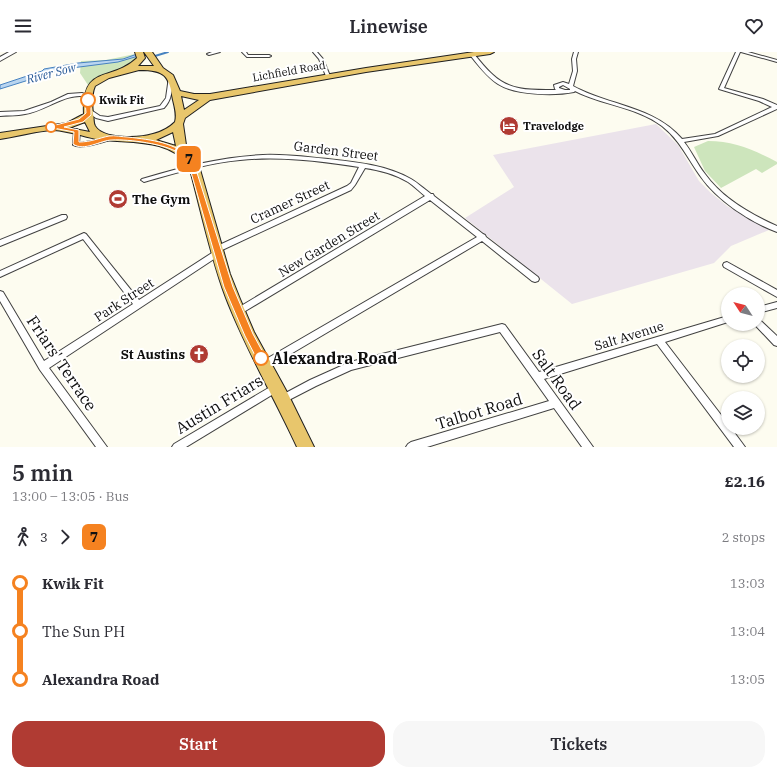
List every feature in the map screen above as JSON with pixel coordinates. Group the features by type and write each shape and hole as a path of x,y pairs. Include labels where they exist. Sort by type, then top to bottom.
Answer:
{"highway":[{"name":"Lichfield Road","path":"176,92 194,97 210,97 470,53 490,52"},
{"path":"149,54 160,69 171,78 176,92 182,152"},
{"path":"100,135 92,128 89,112 88,96 92,85 97,81 133,66 139,56"},
{"path":"126,70 144,68 160,69"},
{"name":"Lichfield Road","path":"137,140 156,138 164,134 201,101 210,97"},
{"path":"0,136 76,123 89,112"},
{"path":"51,127 111,138 160,144 182,152 194,166 224,274 238,311 306,447"}],"street":[{"path":"0,59 13,52"},
{"path":"209,54 218,52"},
{"path":"244,52 246,56 269,56"},
{"path":"315,52 321,59 328,76"},
{"path":"571,89 575,76 574,60 576,52"},
{"path":"738,52 721,89 761,100 776,109"},
{"path":"743,52 777,61"},
{"path":"470,53 494,79 507,87 529,92 554,90 562,92 571,89"},
{"path":"554,90 557,85 563,84 575,76"},
{"path":"89,112 98,117 108,119 162,107 168,98 171,78"},
{"path":"563,84 581,93 655,119 672,131 681,141 699,170 711,185 740,208 777,228"},
{"path":"0,114 25,113 54,103 70,95 88,96"},
{"path":"681,141 716,135 776,109"},
{"path":"77,131 76,144 92,143 111,138"},
{"name":"Garden Street","path":"144,180 194,166 222,160 256,156 295,158 373,167 410,180 535,279"},
{"name":"Cramer Street","path":"218,251 349,188 353,184 363,165"},
{"name":"New Garden Street","path":"238,311 431,196"},
{"path":"0,243 64,217"},
{"path":"0,274 84,236 138,305"},
{"path":"264,365 482,237"},
{"name":"Park Street","path":"43,367 218,251"},
{"path":"727,265 777,294"},
{"name":"Friars' Terrace","path":"0,294 43,367 102,447"},
{"path":"765,308 777,305"},
{"name":"Salt Avenue","path":"537,377 721,321"},
{"name":"Salt Road","path":"502,328 588,447"},
{"name":"Austin Friars","path":"177,447 280,393 356,364 502,328"},
{"path":"765,330 777,342"},
{"path":"659,341 740,447"},
{"name":"Talbot Road","path":"411,447 556,403"}],"shaded area":[{"path":"656,124 678,145 699,181 711,193 727,206 769,230 731,246 714,263 572,304 465,218 514,187 493,155"}],"green space":[{"path":"135,54 137,58 131,62 88,85 80,73 81,61 106,60"},
{"path":"708,141 735,144 744,147 777,162 777,164 762,173 756,169 721,188 705,171 694,147"}],"water":[{"name":"River Sow","path":"143,52 152,52 118,62 64,69 0,89 0,85 44,69 78,63 123,59"}],"waterway":[{"path":"151,55 155,56 168,52"}],"bus line":[{"name":"7","path":"88,100 89,114 81,120 68,125 51,127 77,131 76,144 92,143 111,138 150,142 171,147 182,152 191,161 194,166 224,274 249,336 261,358"}],"place":[{"name":"Kwik Fit","path":"88,100"},
{"name":"Travelodge","path":"509,126"},
{"name":"The Gym","path":"118,199"},
{"name":"St Austins","path":"199,354"},
{"name":"Alexandra Road","path":"261,358"}]}
